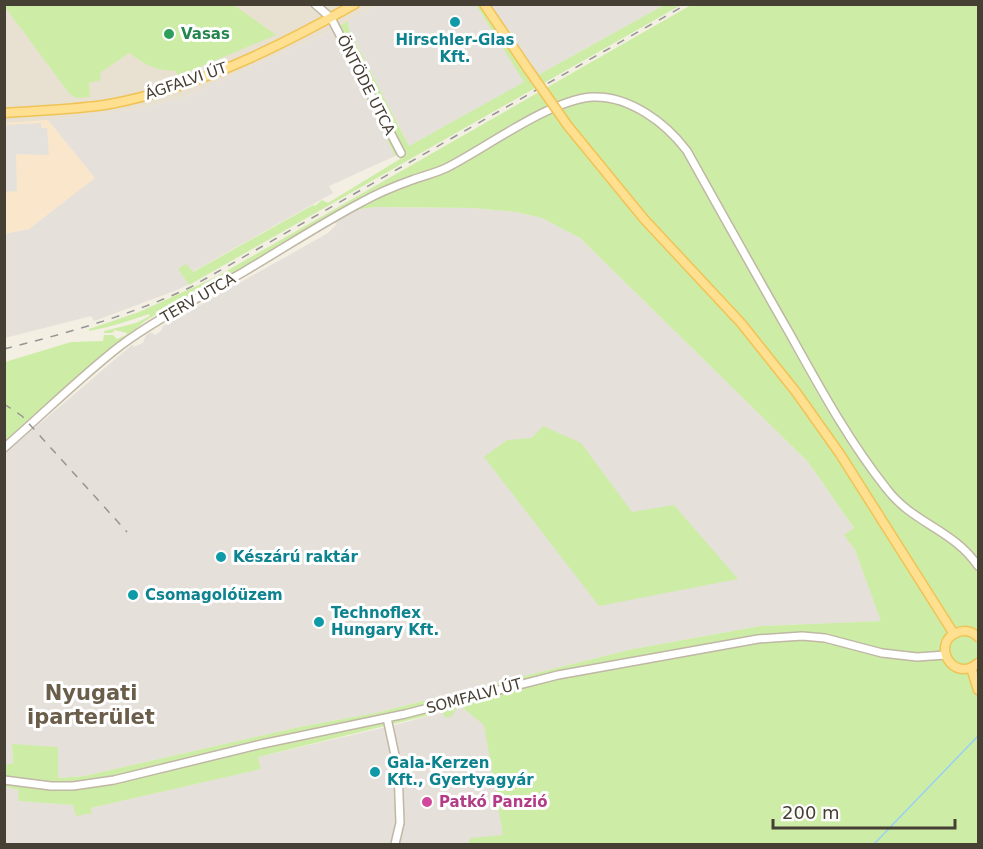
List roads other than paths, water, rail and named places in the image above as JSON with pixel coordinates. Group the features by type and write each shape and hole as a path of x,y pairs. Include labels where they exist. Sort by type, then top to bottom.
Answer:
{"main road":[{"name":"ÁGFALVI ÚT","path":"4,113 106,104 157,93 230,66 332,18 355,4"},
{"path":"484,4 568,126 644,219 741,323 796,392 840,454 954,634"},
{"path":"978,634 965,631 954,634 947,643 946,655 956,667 966,669 975,665 978,690"}],"street":[{"path":"315,4 332,18"},
{"name":"ÖNTÖDE UTCA","path":"332,18 401,153"},
{"name":"TERV UTCA","path":"4,448 78,381 148,327 362,202 443,170 546,111 590,97 610,98 638,109 663,124 676,136 687,151 823,394 886,489 904,508 957,541 978,566"},
{"name":"SOMFALVI ÚT","path":"4,780 59,786 114,780 262,744 387,718 558,675 758,639 802,636 825,638 882,653 916,657 946,655"},
{"path":"387,718 398,769 400,817 395,844"}],"waterway":[{"path":"874,844 978,736"}],"railway":[{"path":"4,349 99,322 191,287 687,4"},
{"path":"4,404 22,416 127,532"}],"place":[{"name":"Hirschler-Glas Kft.","path":"455,22"},
{"name":"Vasas","path":"169,34"},
{"name":"Készárú raktár","path":"221,557"},
{"name":"Csomagolóüzem","path":"133,595"},
{"name":"Technoflex Hungary Kft.","path":"319,622"},
{"name":"Gala-Kerzen Kft., Gyertyagyár","path":"375,772"},
{"name":"Patkó Panzió","path":"427,802"}],"district":[{"name":"Nyugati iparterület","path":"91,705"}]}
